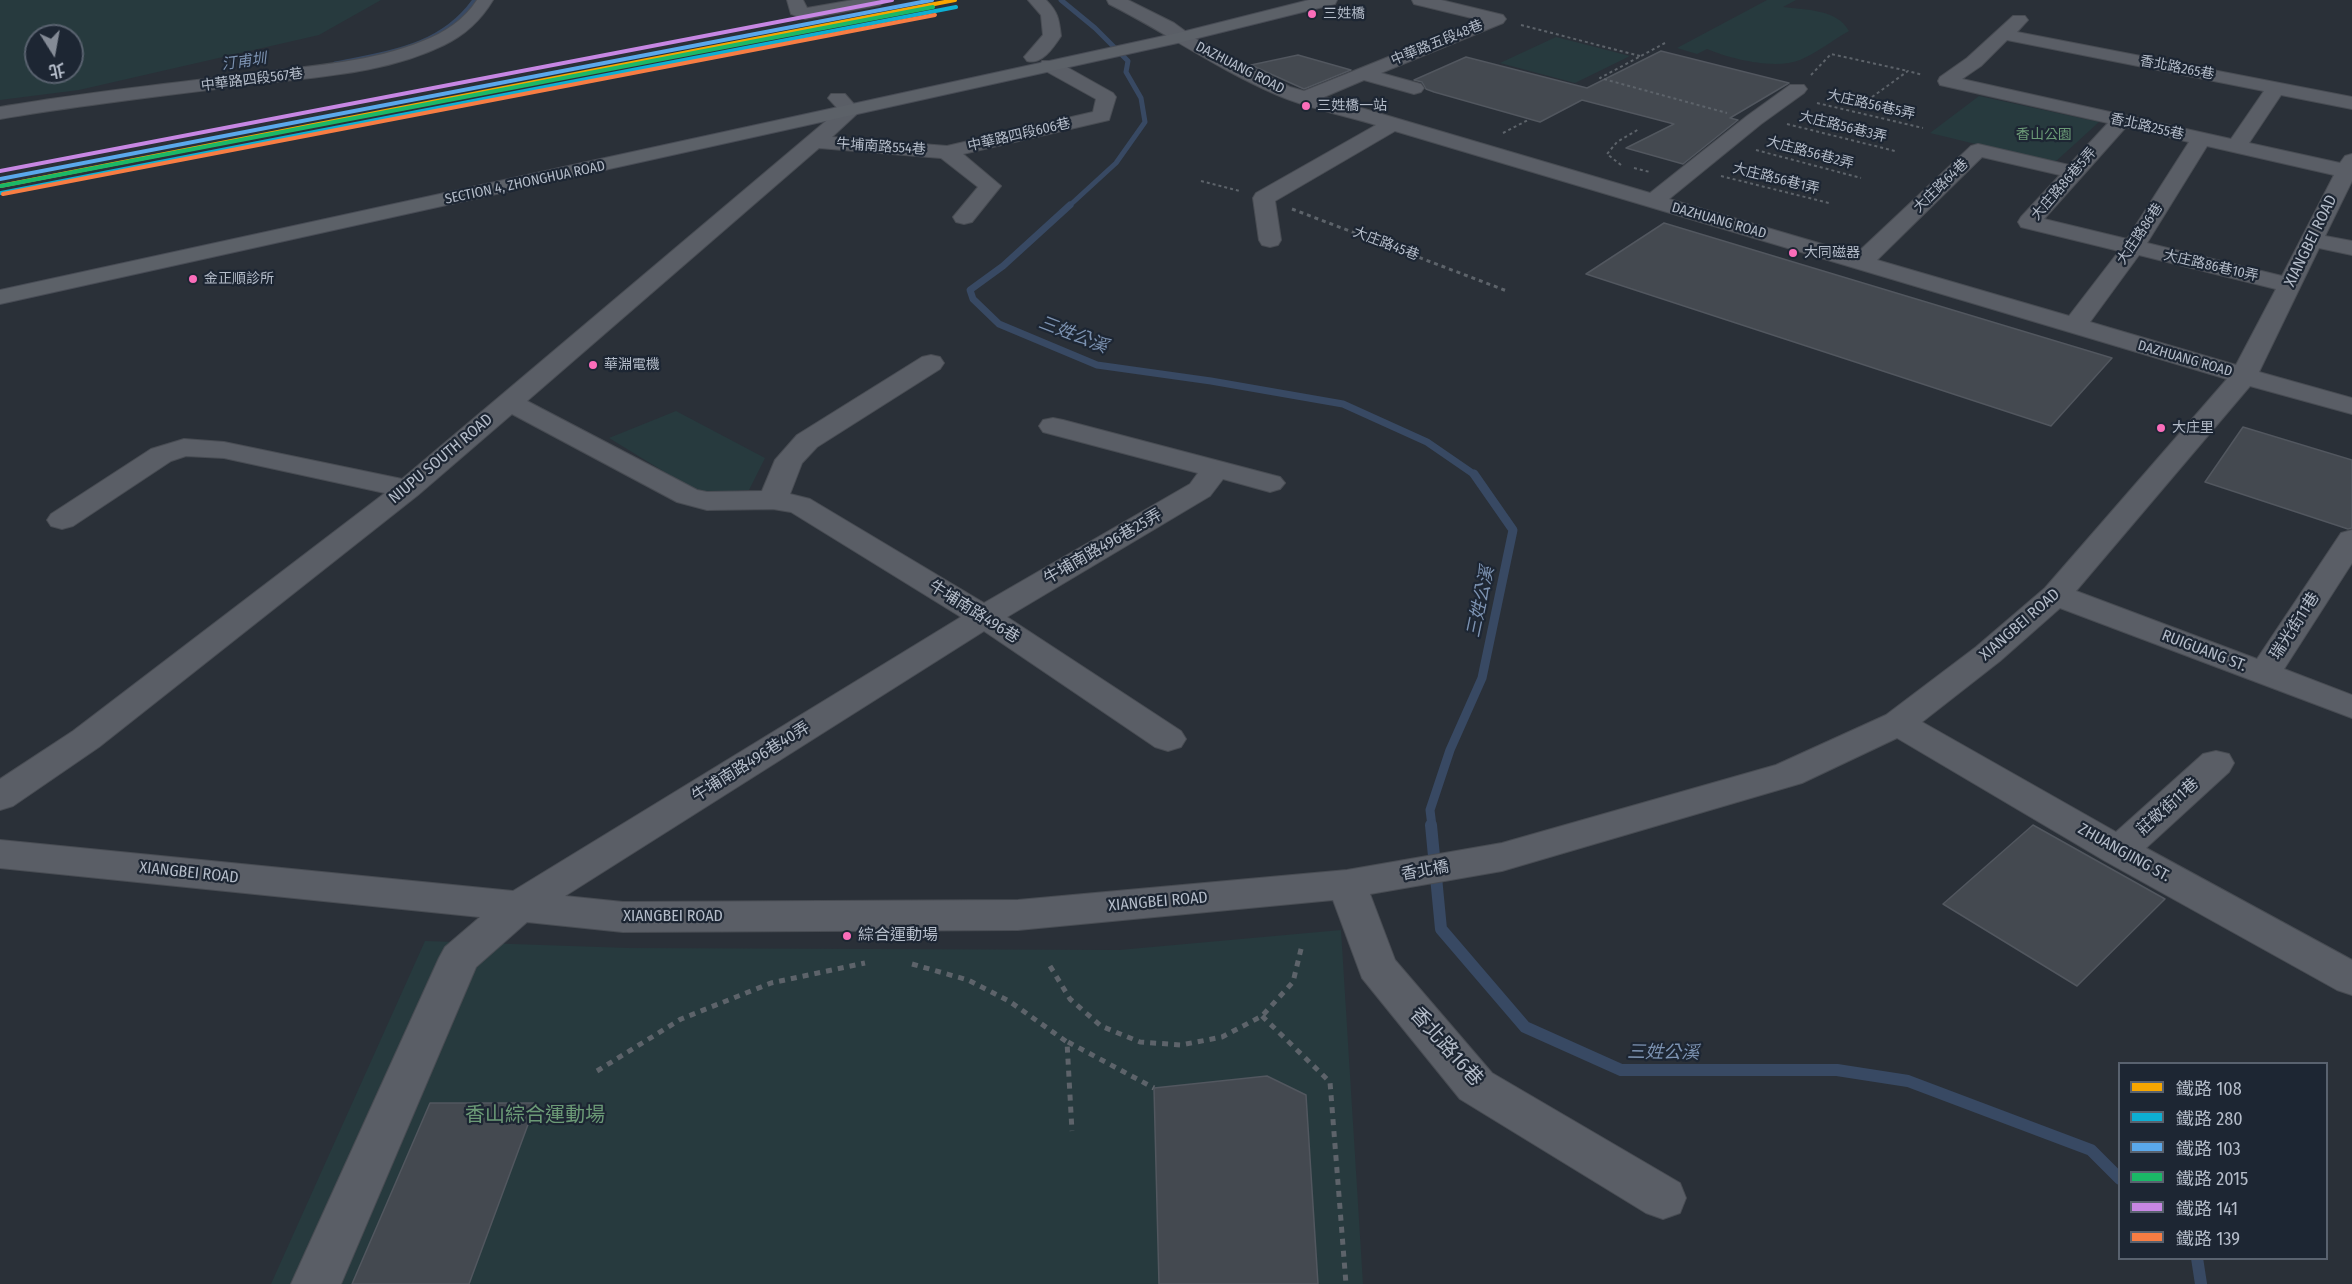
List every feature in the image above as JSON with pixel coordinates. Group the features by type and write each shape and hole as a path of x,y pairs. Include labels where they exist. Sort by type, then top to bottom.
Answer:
{"main road":[{"path":"1175,32 1281,0"},
{"path":"1041,61 1329,0"},
{"name":"SECTION 4, ZHONGHUA ROAD","path":"0,297 1041,61"},
{"name":"SECTION 4, ZHONGHUA ROAD","path":"0,281 844,105"}],"street":[{"name":"中華路四段567巷","path":"0,113 319,71 398,55 431,45 459,29 478,14 485,0"},
{"path":"795,0 797,10 805,14 880,0"},
{"path":"1036,0 1050,14 1052,36 1041,61"},
{"name":"DAZHUANG ROAD","path":"1115,0 1283,91 1304,98 2352,406"},
{"name":"中華路五段48巷","path":"1420,0 1497,19"},
{"name":"中華路五段48巷","path":"1304,98 1497,19"},
{"path":"1947,81 1974,62 2020,19"},
{"name":"香北路265巷","path":"2002,34 2126,66 2276,88 2315,87 2352,103"},
{"name":"中華路四段606巷","path":"947,152 1102,116 1106,98 1041,61"},
{"path":"1362,74 1414,88"},
{"name":"香北路255巷","path":"1947,81 2236,147 2349,166"},
{"path":"1653,201 1797,88"},
{"path":"2236,147 2276,88"},
{"path":"2082,112 2099,94"},
{"name":"NIUPU SOUTH ROAD","path":"0,797 86,739 408,489 814,142 844,105"},
{"name":"大庄路86巷5弄","path":"2120,122 2072,172 2029,222 2133,247"},
{"path":"1270,240 1264,198 1392,124"},
{"name":"大庄路86巷","path":"2075,326 2133,247 2201,139"},
{"name":"牛埔南路554巷","path":"814,142 947,152"},
{"name":"大庄路64巷","path":"1860,262 1978,150 2072,172"},
{"name":"中華路四段606巷","path":"947,152 990,186 964,217"},
{"name":"XIANGBEI ROAD","path":"1502,857 1789,774 1898,723 1988,654 2056,595 2244,376 2349,166"},
{"path":"2312,240 2352,248"},
{"name":"大庄路86巷10弄","path":"2133,247 2290,285"},
{"path":"773,500 789,460 807,441 931,363"},
{"name":"牛埔南路496巷","path":"509,402 687,496 706,501 773,500 800,505 984,617 1168,739"},
{"path":"1053,426 1270,483"},
{"path":"62,520 161,455 184,447 224,450 408,489"},
{"name":"牛埔南路496巷25弄","path":"984,617 1200,490 1216,469"},
{"name":"瑞光街11巷","path":"2264,674 2352,539"},
{"name":"RUIGUANG ST.","path":"2056,595 2352,707"},
{"name":"牛埔南路496巷40弄","path":"316,1284 459,958 518,907 984,617"},
{"name":"ZHUANGJING ST.","path":"1898,723 2119,851 2352,979"},
{"name":"莊敬街11巷","path":"2119,851 2216,763"},
{"name":"XIANGBEI ROAD","path":"0,854 623,917 1018,915 1347,884"},
{"name":"香北橋","path":"1347,884 1502,857"},
{"name":"香北路16巷","path":"1347,884 1377,967 1476,1086 1663,1198"}],"path":[{"path":"1497,19 1640,56"},
{"path":"1665,43 1600,78 1754,120"},
{"path":"1797,88 1831,54 1947,81"},
{"path":"1872,97 1908,71"},
{"name":"大庄路56巷5弄","path":"1815,103 1923,128"},
{"name":"大庄路56巷3弄","path":"1786,124 1895,151"},
{"path":"1639,129 1617,142 1607,154 1619,165 1680,179"},
{"name":"大庄路56巷2弄","path":"1753,149 1861,178"},
{"name":"大庄路56巷1弄","path":"1718,175 1829,203"},
{"name":"大庄路45巷","path":"1201,181 1264,198 1507,291"},
{"path":"1050,966 1070,999 1101,1026 1140,1042 1181,1045 1222,1037 1262,1017 1293,982 1302,945"},
{"path":"597,1071 681,1019 771,983 865,963"},
{"path":"912,964 968,980 1009,1001 1067,1042 1154,1088"},
{"path":"1262,1017 1330,1082 1346,1284"},
{"path":"1067,1042 1072,1131"}],"green space":[{"path":"0,0 381,0 319,35 79,90 0,100"},
{"path":"1767,0 1796,0 1783,7 1811,10 1829,15 1837,18 1849,31 1813,54 1790,63 1766,64 1707,49 1697,54 1677,48"},
{"path":"1556,37 1630,56 1575,83 1500,63"},
{"name":"香山公園","path":"1979,96 2099,122 2054,163 1930,133"},
{"path":"676,411 765,458 749,490 699,493 609,438"},
{"name":"香山綜合運動場","path":"1341,930 1363,1284 271,1284 425,941 628,948 1119,950"}],"building":[{"path":"1661,51 1789,83 1730,118 1738,120 1683,164 1626,148 1674,124 1582,100 1540,122 1434,92 1426,89 1422,82 1414,80 1466,57 1587,88"},
{"path":"1298,55 1351,70 1304,89 1251,65"},
{"path":"1664,223 2112,358 2051,426 1586,274"},
{"path":"2243,427 2352,460 2352,528 2348,529 2205,482"},
{"path":"2033,825 2165,899 2077,986 1943,904"},
{"path":"1267,1076 1306,1095 1318,1284 1159,1284 1154,1088"},
{"path":"430,1103 536,1103 469,1284 352,1284"}],"waterway":[{"name":"汀甫圳","path":"335,64 394,52 430,38 446,29 475,0"},
{"name":"三姓公溪","path":"1061,0 1095,28 1128,61 1126,72 1141,98 1145,122 1116,163 1068,207"},
{"name":"三姓公溪","path":"1070,205 1003,266 970,290 973,299 999,324 1097,365 1211,381 1343,404 1427,442 1474,475"},
{"name":"三姓公溪","path":"1432,826 1430,810 1450,750 1482,678 1513,530 1474,475"},
{"name":"三姓公溪","path":"1431,825 1441,929 1525,1027 1621,1070 1837,1070 1908,1081 2091,1150 2118,1177"},
{"name":"三姓公溪","path":"2197,1260 2201,1284"}],"rail line":[{"name":"141","path":"0,171 892,0"},
{"name":"103","path":"0,179 932,0"},
{"name":"108","path":"0,186 955,0"},
{"name":"2015","path":"1,186 933,7"},
{"name":"280","path":"1,193 956,7"},
{"name":"139","path":"3,194 935,15"}],"place":[{"name":"三姓橋","path":"1312,14"},
{"name":"三姓橋一站","path":"1306,106"},
{"name":"大同磁器","path":"1793,253"},
{"name":"金正順診所","path":"193,279"},
{"name":"華淵電機","path":"593,365"},
{"name":"大庄里","path":"2161,428"},
{"name":"綜合運動場","path":"847,936"}]}
